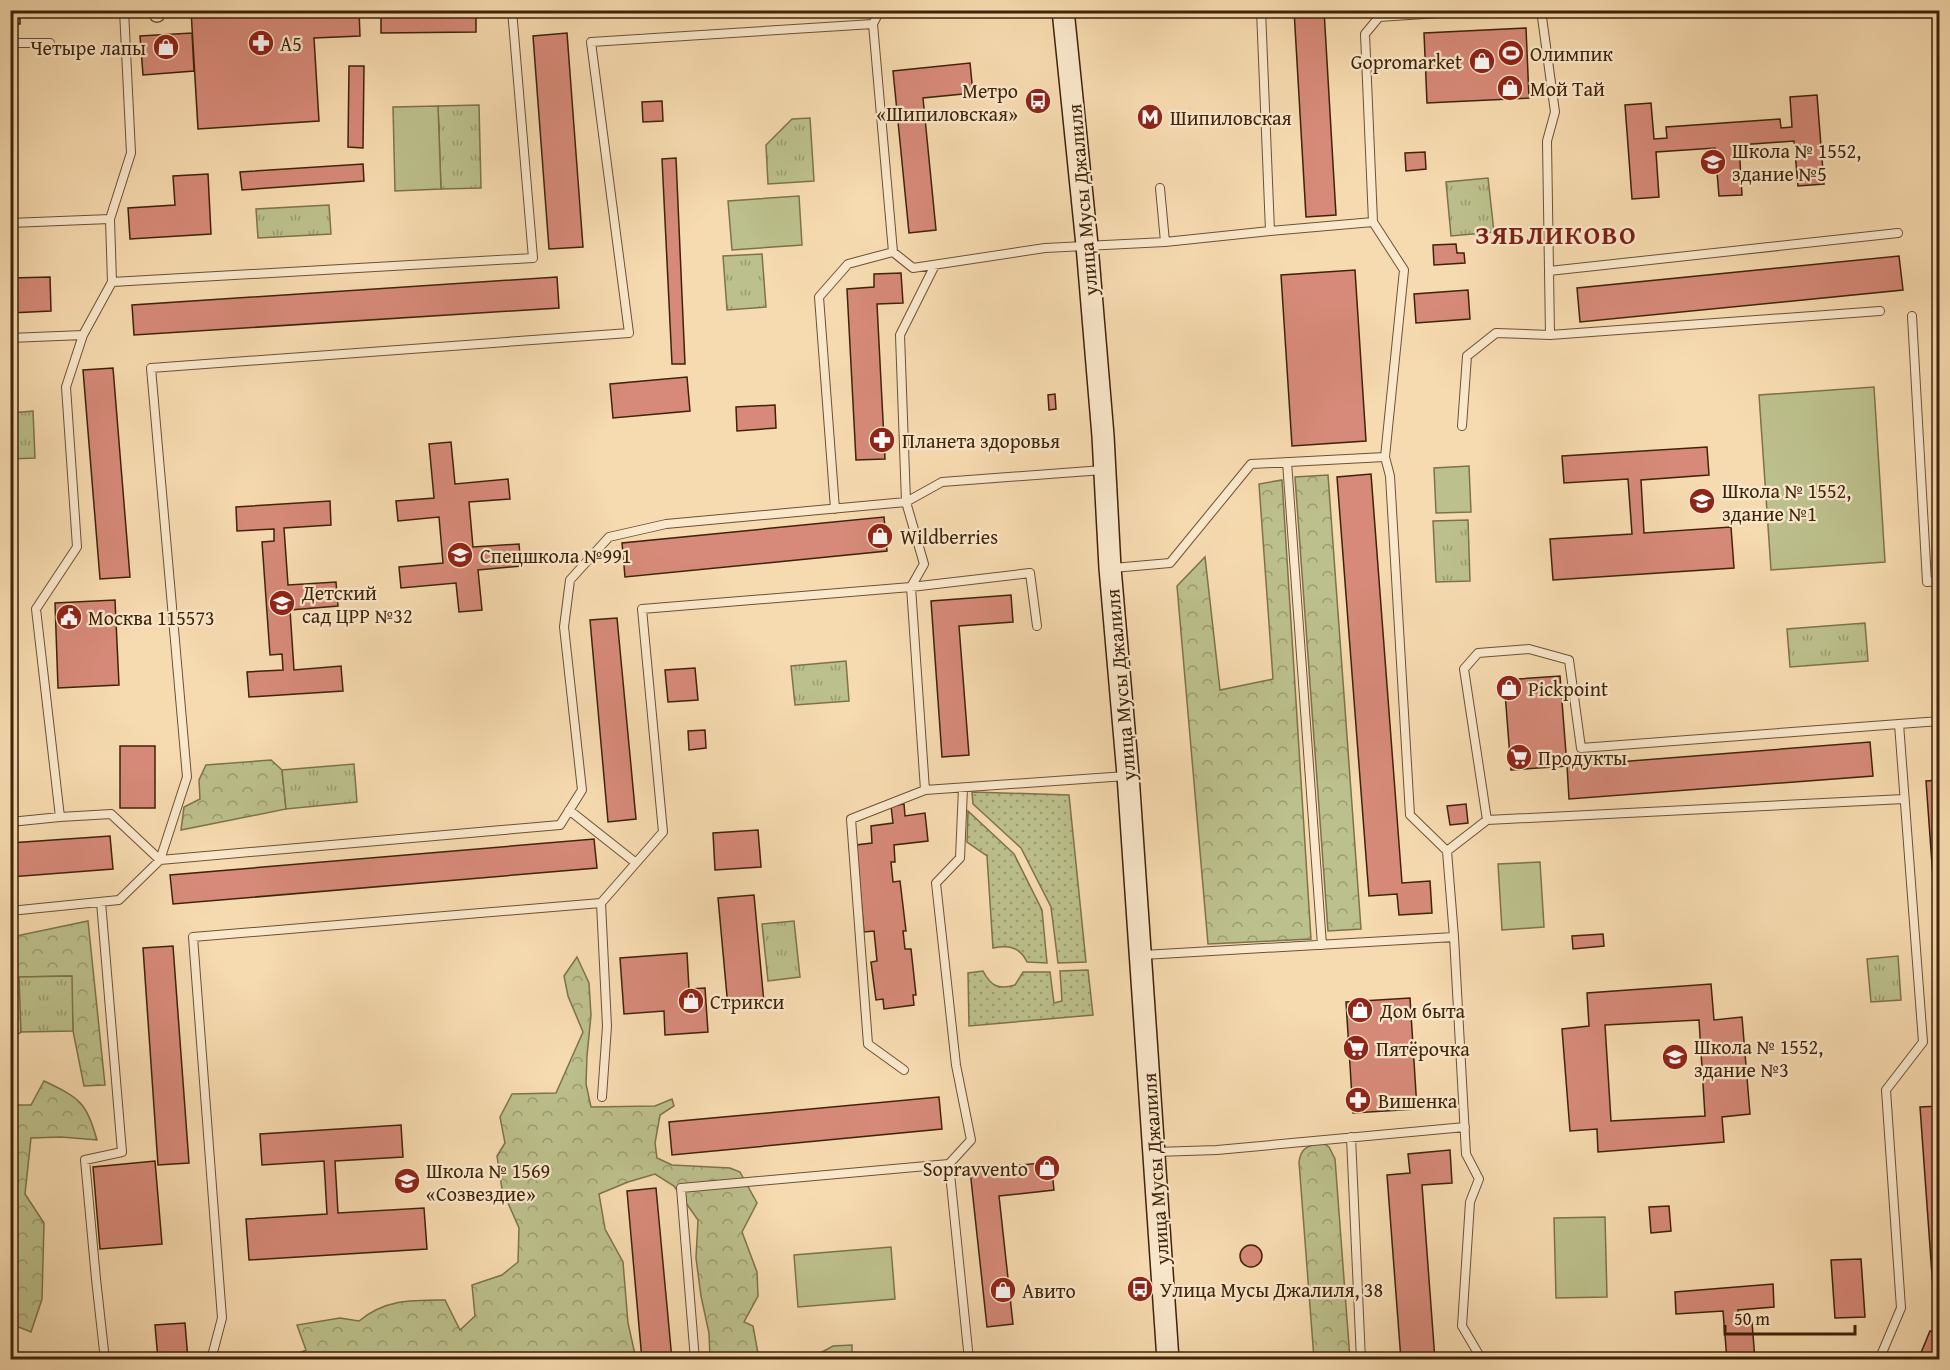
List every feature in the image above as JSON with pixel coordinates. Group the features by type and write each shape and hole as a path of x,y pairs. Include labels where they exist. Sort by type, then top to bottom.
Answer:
{"main road":[{"name":"улица Мусы Джалиля","path":"1063,10 1087,245 1105,470 1110,568 1128,776 1168,1359"}],"lane":[{"path":"60,817 36,609 77,547 66,387 83,335 112,282 110,219 131,153 124,10"},
{"path":"112,282 533,258 512,10"},
{"path":"880,10 873,24 893,252 913,268 1045,248 1165,242 1373,222"},
{"path":"1261,10 1270,231"},
{"path":"1439,10 1439,13 1380,17 1365,34 1373,222 1404,270 1385,457 1390,476 1410,815 1447,850 1466,1154 1479,1179 1470,1202 1462,1326 1482,1359"},
{"path":"1541,11 1555,112 1547,141 1550,334"},
{"path":"10,911 119,900 160,860 187,777 151,368 629,333 591,42 873,24"},
{"path":"10,43 50,43"},
{"path":"1160,188 1165,242"},
{"path":"10,224 110,219"},
{"path":"1549,271 1898,233"},
{"path":"835,509 819,297 848,264 893,252"},
{"path":"926,790 911,587 924,564 906,502 900,335 935,265"},
{"path":"1462,426 1467,356 1496,333 1550,334 1880,311"},
{"path":"1912,316 1928,582 1940,581"},
{"path":"10,338 83,335"},
{"path":"1110,568 1170,563 1251,464 1385,457"},
{"path":"1287,462 1322,945"},
{"path":"10,822 111,813 160,860 560,825 582,790 564,627 570,580 609,537 666,524 906,502 942,482 1105,470"},
{"path":"211,1359 222,1317 193,937 601,903 663,832 642,609 911,587 1030,573 1036,626"},
{"path":"1487,820 1464,669 1478,653 1529,649 1569,660 1581,748 1940,721"},
{"path":"1879,1359 1901,1308 1886,1090 1923,1042 1899,724"},
{"path":"904,1070 868,1044 851,819 926,790 1128,776"},
{"path":"695,1359 681,1188 949,1164 971,1140 956,1065 936,883 960,858 963,788"},
{"path":"1447,850 1487,820 1904,799"},
{"path":"569,810 636,863"},
{"path":"101,902 122,1152 86,1160 105,1359"},
{"path":"601,903 608,1026 602,1097"},
{"path":"1139,955 1454,937"},
{"path":"1154,1152 1218,1150 1465,1127"},
{"path":"1351,1137 1361,1359"},
{"path":"949,1164 969,1359"},
{"path":"1161,1359 1168,1359"}],"green space":[{"path":"479,105 481,188 441,189 438,106"},
{"path":"438,106 441,189 395,191 393,107"},
{"path":"810,118 814,181 768,184 766,145 792,119"},
{"path":"1488,178 1494,232 1451,236 1446,182"},
{"path":"799,196 802,245 732,250 728,201"},
{"path":"329,205 331,234 258,238 256,209"},
{"path":"762,254 766,307 727,310 723,256"},
{"path":"1874,387 1885,562 1771,570 1759,395"},
{"path":"33,411 35,458 11,459 11,413"},
{"path":"1469,466 1471,512 1436,513 1434,468"},
{"path":"1328,475 1361,929 1328,931 1295,477"},
{"path":"1282,480 1311,939 1208,944 1177,586 1205,557 1220,690 1273,679 1259,484"},
{"path":"1468,520 1470,581 1436,582 1433,521"},
{"path":"1865,623 1868,661 1790,667 1787,629"},
{"path":"846,661 849,701 795,705 791,666"},
{"path":"271,760 282,770 286,809 181,830 184,807 200,799 199,780 206,765"},
{"path":"354,764 357,802 286,809 282,770"},
{"path":"972,792 1069,795 1086,962 1058,963 1051,907 1021,848 973,804"},
{"path":"968,811 1014,854 1042,910 1047,963 1027,962 1021,953 1013,948 993,948 987,856 967,842"},
{"path":"1540,862 1544,927 1502,930 1498,864"},
{"path":"88,921 105,1085 84,1086 73,1031 71,976 20,977 21,1032 11,1039 11,937"},
{"path":"794,921 800,977 768,981 762,924"},
{"path":"1898,956 1901,1000 1871,1002 1867,959"},
{"path":"577,957 589,983 591,1015 586,1084 591,1107 655,1106 672,1099 674,1106 660,1115 655,1143 657,1158 672,1165 730,1168 740,1172 757,1203 742,1232 757,1272 758,1296 744,1322 753,1326 759,1359 710,1359 709,1333 696,1258 698,1220 674,1186 655,1174 599,1194 605,1229 623,1262 628,1323 636,1359 499,1359 498,1352 414,1360 235,1360 237,1355 293,1356 306,1350 297,1325 340,1318 359,1321 379,1308 400,1302 445,1300 460,1330 475,1316 472,1285 502,1275 518,1262 519,1228 502,1189 497,1156 505,1143 500,1117 512,1094 556,1093 583,1032 568,996 564,976"},
{"path":"1088,970 1093,1015 969,1026 968,973 983,971 992,983 1004,987 1015,985 1023,972 1050,972 1054,1003 1062,1001 1060,971"},
{"path":"72,976 73,1031 21,1032 19,977"},
{"path":"44,1081 66,1092 80,1103 89,1117 97,1140 61,1137 31,1138 25,1194 44,1223 42,1299 31,1332 11,1324 11,1105 31,1105"},
{"path":"1323,1143 1329,1147 1335,1159 1350,1359 1314,1359 1299,1162 1306,1148"},
{"path":"1605,1217 1607,1297 1556,1298 1554,1218"},
{"path":"891,1247 895,1299 798,1307 794,1255"},
{"path":"852,1345 852,1359 809,1359 833,1346"}],"building":[{"path":"10,10 20,10 20,24 10,24"},
{"path":"191,10 359,10 360,36 314,38 319,121 198,129"},
{"path":"381,10 476,10 476,32 381,33"},
{"path":"576,10 632,10 576,14"},
{"path":"1294,10 1324,10 1336,215 1306,217"},
{"path":"1526,28 1529,98 1427,103 1424,33"},
{"path":"192,33 194,71 143,75 140,36"},
{"path":"567,33 583,247 549,249 533,36"},
{"path":"970,63 973,93 923,98 936,230 909,233 893,71"},
{"path":"349,66 364,66 363,148 348,147"},
{"path":"1817,95 1824,184 1798,186 1794,141 1739,145 1742,195 1719,196 1715,148 1656,152 1659,197 1632,199 1625,105 1651,103 1654,139 1667,138 1666,127 1780,119 1781,128 1792,127 1790,97"},
{"path":"662,101 663,121 643,122 642,102"},
{"path":"1425,152 1426,169 1406,171 1405,153"},
{"path":"676,158 685,364 672,364 662,159"},
{"path":"363,164 364,181 242,190 240,172"},
{"path":"208,174 211,234 130,239 128,208 175,205 173,176"},
{"path":"1456,244 1457,253 1464,253 1465,263 1434,265 1433,245"},
{"path":"1899,256 1903,290 1580,322 1577,288"},
{"path":"1355,270 1366,441 1292,446 1281,275"},
{"path":"901,273 903,303 877,304 885,459 856,460 847,289 874,287 874,274"},
{"path":"50,277 51,311 10,313 10,278"},
{"path":"557,277 559,308 134,335 132,305"},
{"path":"1468,290 1470,319 1416,323 1414,294"},
{"path":"113,368 130,577 100,579 83,370"},
{"path":"687,377 690,411 613,418 610,384"},
{"path":"1055,394 1056,409 1049,410 1048,395"},
{"path":"775,405 776,428 737,431 736,407"},
{"path":"451,442 455,484 508,479 510,499 469,502 473,547 519,544 521,566 478,570 482,610 459,612 456,583 401,588 399,567 443,563 439,517 398,521 396,501 434,498 429,444"},
{"path":"1707,447 1709,475 1641,480 1644,533 1731,527 1734,568 1553,580 1550,539 1632,534 1628,479 1564,483 1562,456"},
{"path":"1371,474 1402,883 1430,881 1432,913 1399,915 1397,894 1369,896 1337,477"},
{"path":"330,501 331,525 284,528 288,585 336,582 338,606 290,610 294,670 341,666 343,691 249,697 247,672 283,670 282,654 270,655 262,542 274,541 274,529 237,531 236,507"},
{"path":"884,517 887,551 625,577 622,543"},
{"path":"1011,595 1013,622 959,626 969,755 942,757 931,601"},
{"path":"115,600 119,685 58,688 55,603"},
{"path":"617,618 636,819 608,822 590,620"},
{"path":"695,668 698,700 668,702 665,670"},
{"path":"1560,676 1567,766 1511,770 1504,680"},
{"path":"705,730 706,748 689,750 688,731"},
{"path":"1870,742 1873,776 1569,799 1567,766"},
{"path":"120,746 155,746 155,808 120,808"},
{"path":"1940,780 1940,975 1926,781"},
{"path":"904,804 905,816 925,813 928,841 894,845 895,862 891,862 893,882 900,881 906,931 903,931 905,949 911,949 916,995 913,995 914,1005 884,1009 883,999 876,1000 871,962 877,961 874,931 864,932 856,845 872,843 871,826 893,823 891,806"},
{"path":"1466,804 1468,823 1450,825 1447,806"},
{"path":"758,830 761,867 715,870 713,833"},
{"path":"110,836 113,869 10,877 10,843"},
{"path":"594,839 597,868 173,904 170,875"},
{"path":"754,895 764,1003 728,1007 718,898"},
{"path":"1603,934 1604,946 1573,949 1572,936"},
{"path":"173,946 189,1163 158,1165 143,948"},
{"path":"687,953 689,989 705,988 708,1032 665,1035 664,1011 624,1014 620,958"},
{"path":"1711,984 1714,1020 1742,1017 1750,1114 1722,1117 1724,1142 1598,1152 1597,1129 1570,1131 1562,1029 1589,1026 1587,993","holes":["1699,1020 1705,1116 1611,1121 1605,1025"]},
{"path":"1410,998 1417,1109 1353,1113 1346,1002"},
{"path":"939,1097 942,1129 672,1155 669,1122"},
{"path":"1940,1106 1940,1316 1935,1317 1920,1107"},
{"path":"401,1125 403,1157 335,1161 338,1213 424,1208 427,1249 249,1260 246,1219 327,1214 324,1161 262,1165 260,1134"},
{"path":"1450,1150 1452,1183 1422,1185 1435,1360 1401,1360 1387,1175 1410,1173 1408,1154"},
{"path":"155,1161 162,1244 100,1249 93,1167"},
{"path":"1051,1162 1054,1190 999,1196 1013,1324 987,1327 970,1170"},
{"path":"656,1188 672,1360 642,1360 627,1191"},
{"path":"1669,1206 1671,1231 1651,1233 1649,1207"},
{"path":"1247,1245 1255,1245 1262,1252 1262,1260 1255,1267 1247,1267 1240,1260 1240,1252"},
{"path":"1861,1259 1865,1317 1835,1318 1831,1260"},
{"path":"1773,1284 1774,1307 1738,1310 1739,1323 1752,1322 1755,1360 1727,1360 1723,1311 1676,1314 1675,1292"},
{"path":"1940,1319 1940,1360 1918,1360 1930,1331 1936,1333"},
{"path":"185,1323 188,1360 158,1360 155,1325"}],"place":[{"name":"А5","path":"261,43"},
{"name":"Четыре лапы","path":"166,47"},
{"name":"Олимпик","path":"1511,53"},
{"name":"Gopromarket","path":"1482,61"},
{"name":"Мой Тай","path":"1510,88"},
{"name":"Метро «Шипиловская»","path":"1038,101"},
{"name":"Шипиловская","path":"1150,117"},
{"name":"Школа № 1552, здание №5","path":"1713,162"},
{"name":"Планета здоровья","path":"882,440"},
{"name":"Школа № 1552, здание №1","path":"1702,501"},
{"name":"Wildberries","path":"880,536"},
{"name":"Спецшкола №991","path":"460,555"},
{"name":"Детский сад ЦРР №32","path":"282,603"},
{"name":"Москва 115573","path":"69,617"},
{"name":"Pickpoint","path":"1509,688"},
{"name":"Продукты","path":"1519,757"},
{"name":"Стрикси","path":"691,1001"},
{"name":"Дом быта","path":"1360,1010"},
{"name":"Пятёрочка","path":"1356,1048"},
{"name":"Школа № 1552, здание №3","path":"1675,1057"},
{"name":"Вишенка","path":"1358,1100"},
{"name":"Sopravvento","path":"1047,1168"},
{"name":"Школа № 1569 «Созвездие»","path":"407,1181"},
{"name":"Улица Мусы Джалиля, 38","path":"1140,1289"},
{"name":"Авито","path":"1003,1290"}],"district":[{"name":"ЗЯБЛИКОВО","path":"1556,234"}]}
